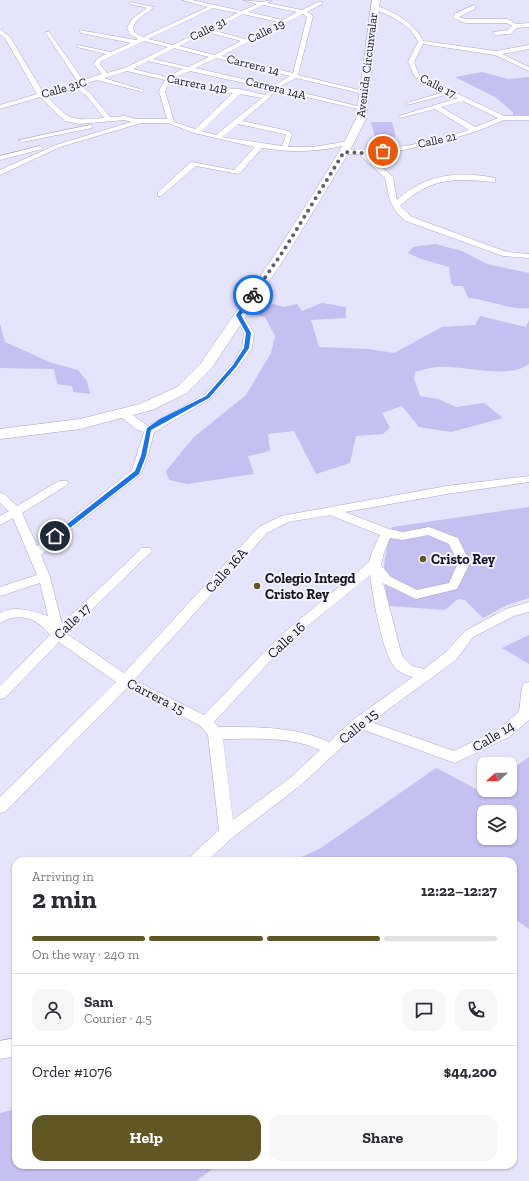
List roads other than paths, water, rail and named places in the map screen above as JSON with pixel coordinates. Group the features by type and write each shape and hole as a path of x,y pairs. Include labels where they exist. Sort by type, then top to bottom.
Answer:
{"main road":[{"name":"Avenida Circunvalar","path":"0,434 80,424 124,414 167,399 193,381 217,350 238,315 284,250 346,148 361,119 374,2"}],"street":[{"path":"218,137 267,98 275,87 295,76 310,16 304,12 246,0"},
{"name":"Calle 31","path":"128,69 269,0"},
{"name":"Calle 19","path":"169,78 285,22 320,3 312,0"},
{"path":"184,3 195,1 285,22"},
{"path":"374,2 410,26 418,35 420,42 496,54 529,69"},
{"path":"132,3 151,7 134,20 130,28 132,33 142,39"},
{"path":"106,76 97,64 99,60 213,6"},
{"path":"474,7 456,15 456,18 460,20 508,22 515,26 529,25"},
{"path":"190,17 198,18"},
{"path":"212,22 219,24"},
{"path":"494,33 510,32 515,26"},
{"path":"205,30 247,40"},
{"path":"0,31 7,37 41,95 67,120 79,122 125,118 139,121"},
{"path":"81,31 136,42"},
{"path":"47,33 79,84 108,119"},
{"path":"0,39 7,37"},
{"name":"Carrera 14","path":"142,39 364,92"},
{"name":"Calle 17","path":"420,42 411,58 412,68 417,76 503,118 529,118"},
{"path":"79,46 112,54"},
{"path":"496,54 529,47"},
{"name":"Carrera 14A","path":"147,59 238,74 275,87 362,108"},
{"path":"521,65 529,64"},
{"path":"238,74 254,66"},
{"name":"Calle 31C","path":"0,106 128,69"},
{"name":"Carrera 14B","path":"128,69 210,89 239,91 267,98"},
{"path":"98,78 141,91"},
{"path":"169,78 162,91 171,122"},
{"path":"196,132 239,91"},
{"path":"409,104 450,92"},
{"path":"401,117 463,99"},
{"path":"436,108 475,130"},
{"name":"Calle 21","path":"139,121 171,122 196,132 284,149 346,148 362,153 415,145 487,127 503,118"},
{"path":"22,140 139,121"},
{"path":"0,173 52,148 139,121"},
{"path":"236,122 287,132 289,135 284,149"},
{"path":"0,158 27,152 51,144 72,141"},
{"path":"161,194 194,164 236,172 260,145"},
{"path":"362,153 389,177 389,188 396,205 400,212 409,219 506,254 529,256"},
{"path":"396,205 409,192 426,183 440,179 464,177 492,180"},
{"path":"35,554 65,528 137,472 144,456 149,430 162,420 207,397 235,366 247,348 249,333 238,315"},
{"path":"124,414 140,427 149,430"},
{"name":"Calle 16A","path":"0,807 125,681 263,530 285,519 447,490 529,479"},
{"path":"0,521 63,483"},
{"path":"0,497 16,511 35,554 44,577 58,635"},
{"path":"332,510 387,533 403,536 429,531 454,540 464,563 453,586 416,595 387,580 374,565"},
{"path":"387,533 377,552 374,565 378,593 397,661 410,672 425,674"},
{"name":"Calle 17","path":"0,694 58,635 146,551"},
{"name":"Calle 16","path":"206,722 285,638 374,565"},
{"path":"0,592 44,577"},
{"name":"Calle 15","path":"200,857 227,833 296,782 358,723 451,656 469,634 510,612 529,607"},
{"name":"Carrera 15","path":"5,616 30,615 44,620 58,635 125,681 206,722 215,733"},
{"name":"Calle 14","path":"358,723 455,757 504,733 525,715 529,687"},
{"path":"227,833 215,733 259,733 310,739 331,749"},
{"path":"0,1050 12,1048"}],"place":[{"name":"Cristo Rey","path":"423,559"},
{"name":"Colegio Integd Cristo Rey","path":"257,586"}]}
